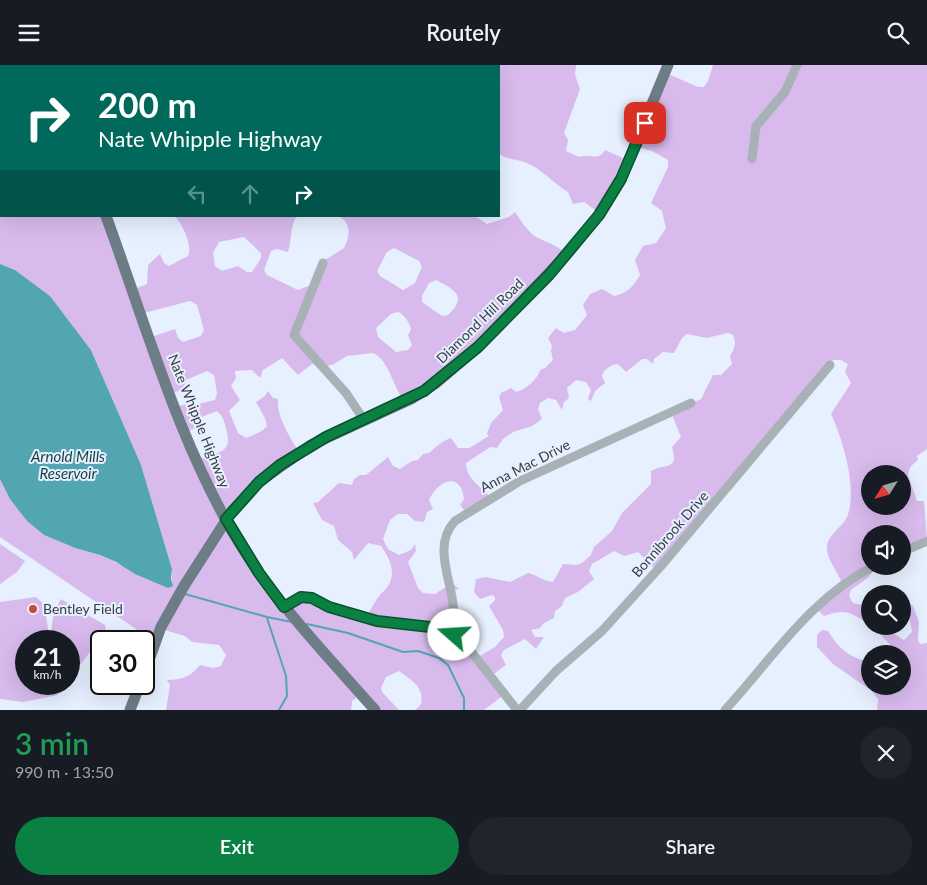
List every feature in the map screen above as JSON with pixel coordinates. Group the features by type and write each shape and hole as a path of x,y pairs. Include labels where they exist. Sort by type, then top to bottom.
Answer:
{"main road":[{"name":"Diamond Hill Road","path":"155,644 161,627 181,591 226,519 259,482 280,465 326,437 410,399 436,383 478,347 567,255 599,215 615,191 642,131 668,65"},
{"name":"Nate Whipple Highway","path":"106,217 182,427 203,476 226,519 259,573 284,607 375,710"},
{"path":"130,710 136,695"}],"street":[{"path":"752,159 756,126 785,92 796,65"},
{"path":"323,263 294,335 346,393 364,421"},
{"name":"Bonnibrook Drive","path":"518,710 556,671 597,635 661,566 830,365"},
{"name":"Anna Mac Drive","path":"454,635 453,603 443,545 447,530 455,521 520,481 691,403"},
{"path":"911,548 927,541"},
{"path":"725,710 812,610 845,582 861,573"},
{"path":"284,607 301,597 312,598 329,607 377,621 430,627 454,635 469,649 518,710"}],"shaded area":[{"path":"500,65 576,65 575,75 580,89 564,133 568,140 566,151 579,157 600,156 605,150 630,161 599,213 584,202 573,204 568,192 540,170 527,163 500,154"},
{"path":"713,65 927,65 927,449 917,456 918,460 911,466 861,465 861,515 911,515 911,484 917,501 924,501 927,540 911,548 911,525 861,525 861,575 870,575 851,590 849,596 853,603 861,605 861,619 843,612 824,616 815,607 842,584 829,558 827,549 829,540 847,517 851,493 848,465 831,414 851,383 845,372 848,364 841,360 833,360 657,571 638,552 624,556 614,551 592,564 589,571 594,579 578,592 565,598 562,606 555,611 554,618 544,623 540,628 531,630 535,637 544,637 536,649 525,639 504,650 501,655 506,665 491,676 505,694 484,710 415,710 421,704 422,698 419,688 399,671 386,677 381,688 382,692 399,710 376,710 362,694 352,701 351,710 166,710 170,685 167,680 185,677 200,665 213,668 221,666 226,655 219,645 192,642 185,636 161,629 155,642 155,630 137,630 0,537 0,479 27,521 44,535 75,548 100,555 168,588 172,582 172,569 141,465 91,350 50,296 15,270 0,264 0,217 107,217 137,288 147,284 148,265 160,254 164,263 169,266 188,256 189,246 186,235 175,217 296,217 293,224 288,252 277,249 271,251 264,270 267,275 298,290 311,285 325,260 344,248 348,239 348,229 345,221 340,217 476,217 487,224 509,217 515,212 533,235 566,253 478,348 404,400 387,368 379,357 373,353 347,356 334,364 324,367 320,364 312,364 298,375 282,358 263,370 260,378 252,370 235,371 236,378 231,386 240,400 229,411 238,433 246,438 262,431 267,426 265,418 256,402 265,396 268,391 273,398 278,399 281,419 298,450 226,518 284,605 299,598 364,618 391,581 392,571 387,555 381,546 368,543 354,560 352,552 338,540 334,526 322,520 313,503 318,502 339,483 352,485 354,479 360,475 366,475 388,457 393,466 400,469 412,461 418,460 423,454 429,453 442,442 451,438 458,448 469,448 489,436 487,434 491,423 503,410 499,397 501,393 511,388 516,392 531,384 540,370 553,360 552,346 548,338 556,328 564,333 575,330 587,315 583,305 590,294 602,289 614,296 623,293 632,286 640,275 635,260 643,246 656,243 666,228 662,211 651,203 668,167 668,160 652,151 637,147 666,73 698,87 704,87","holes":["244,237 261,253 261,258 252,272 247,272 238,266 222,271 215,266 213,253 219,242","394,248 419,261 422,267 415,283 403,290 380,276 377,271 387,252","436,280 457,294 457,303 448,315 442,316 422,302 422,296 429,283","190,301 197,305 204,330 201,336 183,342 178,338 175,329 151,337 144,313","398,312 409,325 411,330 408,335 412,345 408,350 396,352 378,337 376,328 391,314","727,333 732,334 735,345 730,356 732,364 721,375 713,375 701,399 671,412 681,437 672,447 674,460 670,465 651,471 651,484 622,513 612,531 594,547 591,555 582,563 576,565 563,564 553,582 528,573 510,582 486,577 476,579 474,592 480,599 492,595 495,597 495,600 489,606 503,630 504,637 495,647 478,657 455,633 454,590 459,589 452,583 435,594 423,593 418,588 408,562 416,551 415,544 411,550 399,555 388,549 383,539 390,520 398,514 407,514 415,521 424,522 427,512 433,509 429,500 433,493 438,487 449,481 459,485 462,490 464,499 460,505 467,514 489,496 471,478 466,463 490,447 497,448 503,439 513,432 532,426 542,419 538,409 540,403 548,398 556,400 562,410 564,402 569,398 567,388 576,380 586,382 591,390 588,399 591,401 595,391 605,383 602,376 604,371 612,365 618,364 626,372 642,359 647,359 653,364 654,359 663,352 674,353 682,338 687,334 707,338","207,371 214,375 217,393 215,400 194,405 189,403 177,407 172,393 184,389 186,380","217,411 224,421 228,437 226,448 197,460 185,432 198,427 199,418"]},
{"path":"0,544 25,561 17,572 0,584"},
{"path":"36,597 44,604 48,630 15,630 15,695 58,695 23,702 0,699 0,602"},
{"path":"61,599 105,625 106,630 90,630 90,652 80,665 80,630 52,630 56,609"},
{"path":"911,605 919,622 918,640 920,644 927,643 927,710 877,710 878,699 875,695 911,695 911,645 890,645 881,635 896,635 904,640 912,632"},
{"path":"822,630 828,631 836,643 846,652 861,659 861,683 833,664 817,647 817,635"}],"water":[{"name":"Arnold Mills Reservoir","path":"0,264 15,270 50,296 91,350 141,465 172,569 171,579 173,586 168,588 135,574 100,555 75,548 44,535 27,521 10,499 0,479"}],"waterway":[{"path":"185,594 292,622"},
{"path":"267,618 286,676 287,696 279,710"},
{"path":"307,624 348,633 403,652 418,651 439,658 448,665 464,698 464,710"}],"place":[{"name":"Bentley Field","path":"33,609"}],"route":[{"path":"454,635 430,627 387,624 329,607 312,598 301,597 284,607 259,573 226,519 242,499 280,465 326,437 386,411 424,391 478,347 549,275 599,215 621,179 645,123"}]}
